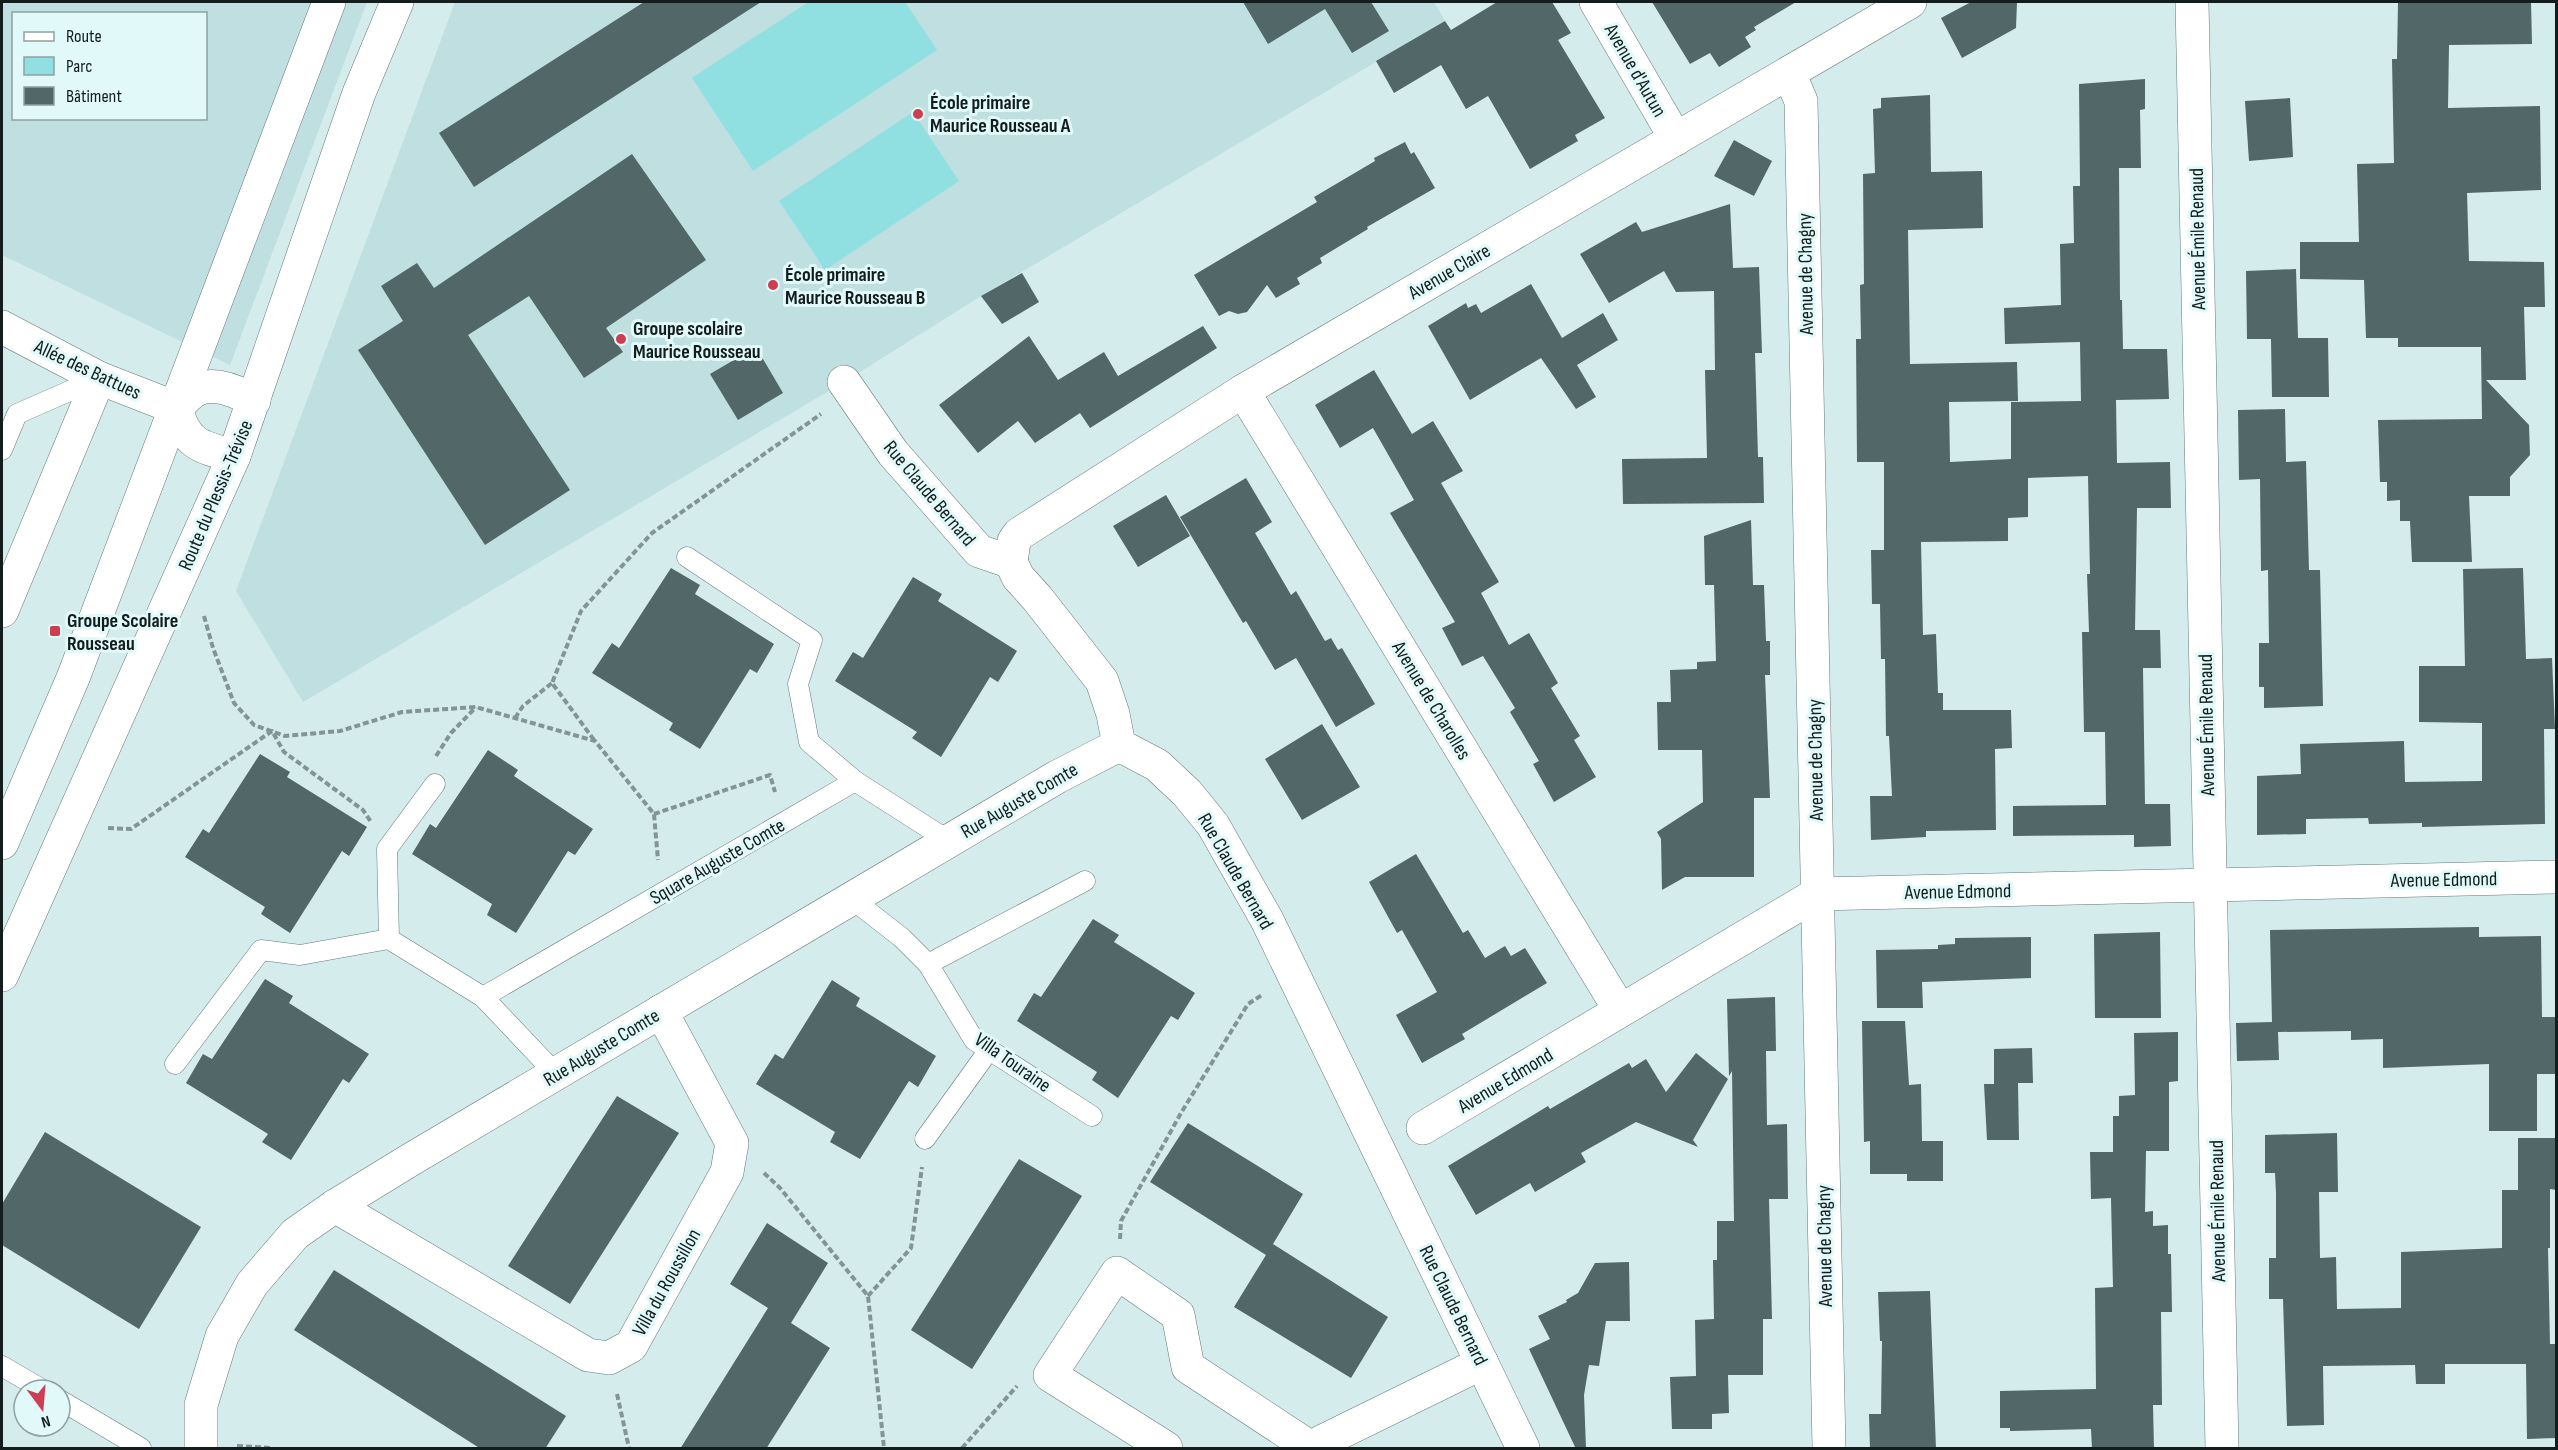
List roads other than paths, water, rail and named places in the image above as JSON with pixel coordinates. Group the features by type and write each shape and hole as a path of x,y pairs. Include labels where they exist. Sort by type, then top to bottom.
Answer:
{"street":[{"path":"2,843 74,678 329,2"},
{"name":"Route du Plessis-Trévise","path":"2,975 234,456 359,93 397,2"},
{"name":"Avenue d'Autun","path":"1596,2 1676,139"},
{"name":"Avenue Claire","path":"1011,562 1014,541 1019,534 1243,391 1910,2"},
{"name":"Avenue Émile Renaud","path":"2193,2 2222,1449"},
{"name":"Avenue de Chagny","path":"1789,73 1801,101 1829,1449"},
{"name":"Allée des Battues","path":"2,327 99,378 176,408"},
{"path":"2,611 99,378"},
{"name":"Rue Claude Bernard","path":"844,382 892,453 979,551 1011,562"},
{"path":"176,408 195,390 218,386 254,401"},
{"name":"Avenue de Charolles","path":"1243,391 1620,1010"},
{"path":"176,408 181,427 193,441 234,456"},
{"path":"1011,562 1018,576 1102,681 1113,714 1119,745"},
{"name":"Rue Claude Bernard","path":"1119,745 1157,765 1187,793 1213,825 1267,920 1523,1449"},
{"name":"Rue Auguste Comte","path":"201,1449 201,1405 222,1336 252,1284 295,1234 335,1206 661,1011 1057,777 1119,745"},
{"name":"Avenue Edmond","path":"1423,1128 1817,894 2556,877"},
{"name":"Villa du Roussillon","path":"335,1206 588,1355 609,1358 631,1346 727,1172 732,1143 661,1011"},
{"path":"1166,1449 1050,1375 1117,1273 1178,1315 1188,1367 1311,1449"},
{"path":"1317,1449 1321,1442 1482,1363"}],"lane":[{"path":"2,450 9,410 99,378"},
{"path":"687,557 812,640 798,684 809,742 855,781 949,841"},
{"name":"Square Auguste Comte","path":"483,997 855,781"},
{"path":"389,939 387,849 435,784"},
{"path":"928,964 1084,881"},
{"name":"Villa Touraine","path":"852,899 902,938 928,964 974,1040 1092,1116"},
{"path":"176,1064 261,950 300,955 389,939 483,997 556,1074"},
{"path":"925,1139 989,1050"},
{"path":"2,1366 22,1378"},
{"path":"72,1407 141,1449"}],"place":[{"name":"École primaire Maurice Rousseau A","path":"918,114"},
{"name":"École primaire Maurice Rousseau B","path":"773,285"},
{"name":"Groupe scolaire Maurice Rousseau","path":"621,339"},
{"name":"Groupe Scolaire Rousseau","path":"55,631"}]}
